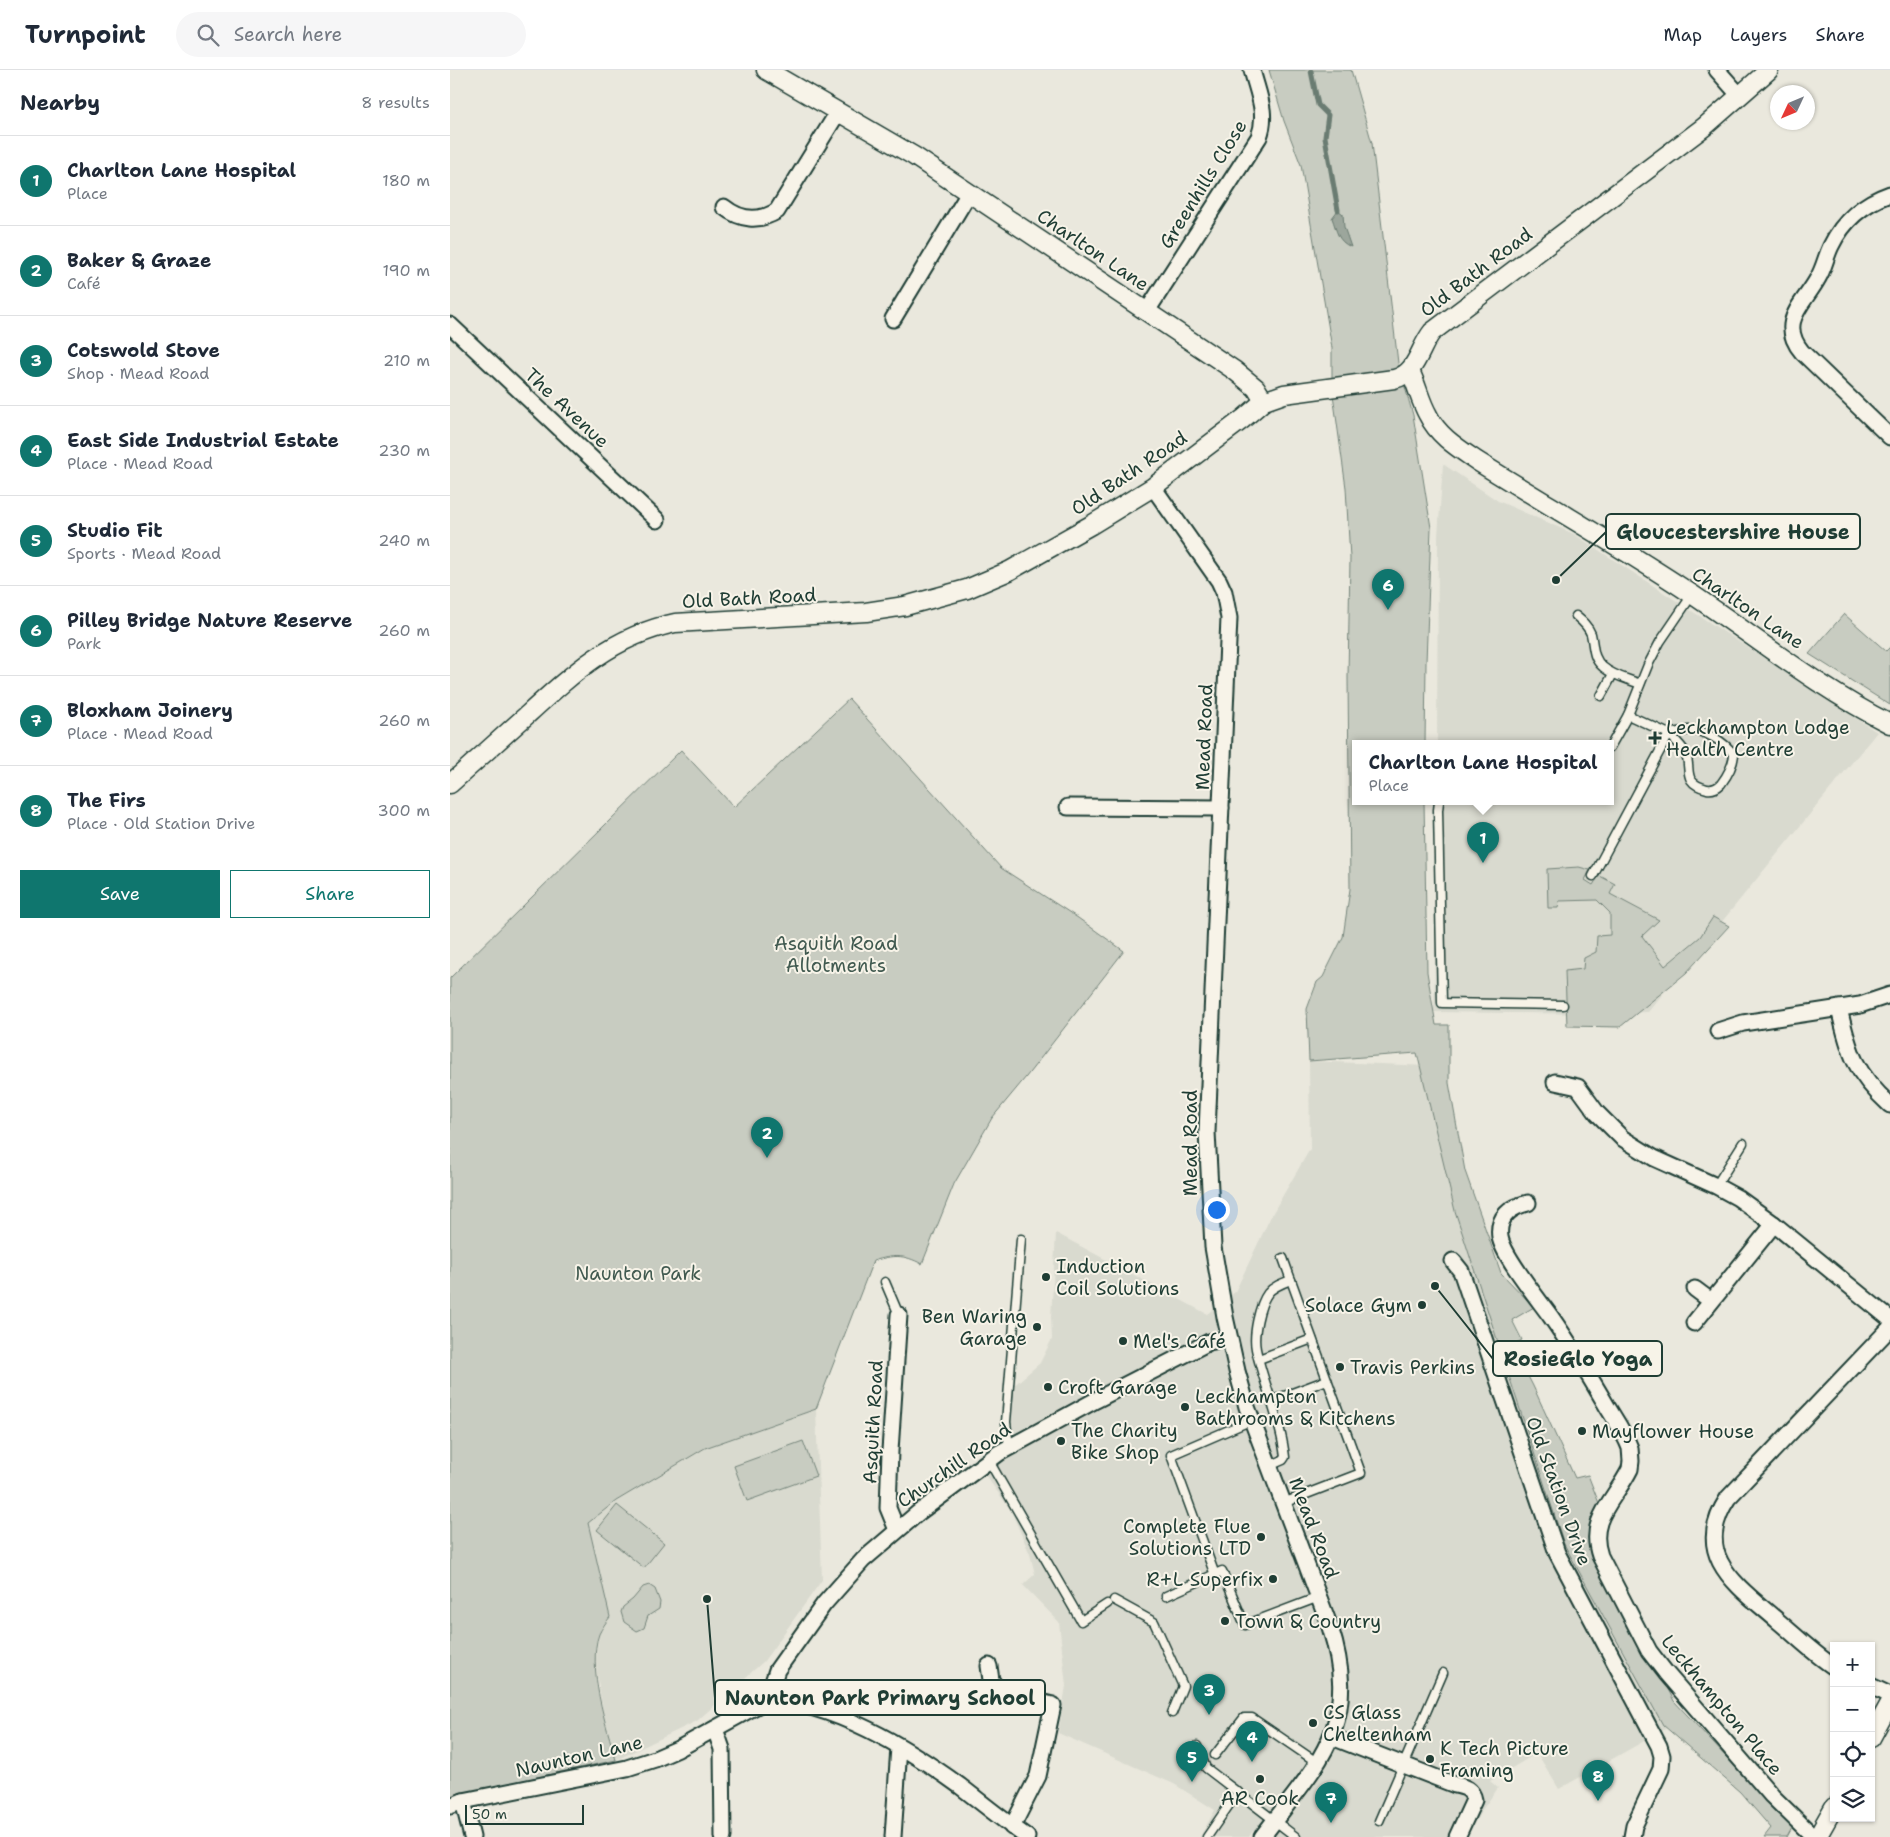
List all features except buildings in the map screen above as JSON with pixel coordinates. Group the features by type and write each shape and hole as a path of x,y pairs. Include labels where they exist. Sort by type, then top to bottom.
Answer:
{"street":[{"name":"Charlton Lane","path":"766,70 892,143 969,193 1234,370 1256,388 1264,400"},
{"name":"Greenhills Close","path":"1147,311 1259,136 1264,124 1263,110 1252,70"},
{"path":"1717,70 1740,96"},
{"name":"Old Bath Road","path":"450,784 567,679 604,652 631,636 652,628 675,623 866,612 905,606 967,589 1009,571 1091,525 1153,487 1243,419 1264,400 1284,394 1399,378 1410,371 1432,332 1704,127 1769,70"},
{"path":"724,207 730,212 746,218 762,218 777,211 838,112"},
{"path":"893,318 969,193"},
{"path":"1890,194 1869,203 1858,211 1840,231 1814,286 1795,313 1791,326 1794,340 1802,352 1890,436"},
{"name":"The Avenue","path":"450,325 657,520"},
{"name":"Charlton Lane","path":"1410,371 1428,416 1435,428 1453,445 1692,595 1774,652 1869,714 1890,724"},
{"name":"Mead Road","path":"1153,487 1214,573 1224,592 1229,630 1208,1141 1213,1247 1229,1338 1247,1406 1319,1597 1335,1644 1340,1669 1339,1708 1332,1737 1318,1763 1262,1837"},
{"path":"1068,807 1221,808"},
{"path":"1718,1031 1743,1023 1873,1002 1890,995"},
{"path":"1839,1008 1847,1042 1856,1064 1871,1086 1890,1105"},
{"path":"1555,1082 1583,1082 1587,1101 1608,1125 1637,1149 1738,1198 1774,1224 1890,1319"},
{"name":"Leckhampton Place","path":"1528,1203 1516,1205 1509,1210 1503,1220 1500,1238 1526,1283 1579,1356 1630,1448 1630,1469 1600,1517 1597,1527 1596,1542 1600,1556 1649,1651 1772,1796 1816,1837"},
{"path":"1694,1323 1774,1224"},
{"name":"Old Station Drive","path":"1453,1261 1461,1271 1557,1553 1659,1746 1662,1756 1661,1769 1634,1826 1632,1837"},
{"path":"1695,1288 1712,1301"},
{"name":"Asquith Road","path":"897,1530 888,1508 899,1315"},
{"path":"1830,1664 1743,1591 1726,1574 1717,1552 1716,1529 1718,1518 1728,1498 1890,1328"},
{"name":"Churchill Road","path":"767,1700 777,1670 824,1604 863,1560 918,1513 1009,1448 1096,1400 1209,1342 1229,1338"},
{"path":"989,1666 991,1680 1000,1693 1053,1705 1038,1776 1012,1827"},
{"path":"1873,1687 1890,1695"},
{"path":"767,1700 818,1708 873,1732 958,1784 1027,1837"},
{"name":"Naunton Lane","path":"456,1804 627,1768 678,1749 767,1700"},
{"path":"1874,1732 1890,1703"},
{"path":"715,1729 722,1749 723,1837"},
{"path":"1332,1737 1464,1787 1470,1791 1474,1800 1457,1837"},
{"path":"893,1837 899,1747"},
{"path":"456,1804 472,1837"},
{"path":"1816,1837 1830,1814"}],"lane":[{"path":"1614,740 1628,715 1660,642 1692,595"},
{"path":"1576,616 1588,629 1593,650 1599,663 1613,674 1640,684"},
{"path":"1601,696 1613,674"},
{"path":"1628,715 1669,734 1686,754 1688,773 1692,781 1701,787 1710,789 1720,785 1732,766 1734,755 1729,748 1709,735 1697,730 1669,734"},
{"path":"1592,876 1669,734"},
{"path":"1439,805 1442,1003 1563,1005"},
{"path":"1716,1186 1743,1143"},
{"path":"1009,1448 1006,1422 1022,1239"},
{"path":"1283,1503 1361,1473 1284,1258"},
{"path":"1269,1466 1283,1460 1285,1457 1283,1442 1255,1347 1260,1309 1268,1293 1278,1285 1291,1280"},
{"path":"885,1282 899,1315"},
{"path":"1258,1359 1312,1339"},
{"path":"1271,1401 1327,1380"},
{"path":"1214,1575 1171,1456 1252,1420"},
{"path":"989,1461 1081,1621 1111,1602 1154,1622 1183,1686 1172,1713"},
{"path":"1166,1596 1222,1571 1245,1625 1319,1597"},
{"path":"1380,1821 1442,1673"},
{"path":"1215,1755 1244,1718 1252,1718 1318,1763"},
{"path":"1197,1746 1206,1768 1296,1837"},
{"path":"1207,1837 1238,1792"}],"shaded area":[{"path":"1338,210 1343,214 1344,227 1351,247 1340,239 1332,218"},
{"name":"Leckhampton Lodge Health Centre","path":"1443,464 1498,501 1574,534 1877,732 1648,1012 1604,1014 1434,1012 1437,805 1614,805 1614,740 1437,740 1438,536"},
{"path":"1309,1061 1428,1066 1474,1266 1669,1727 1559,1789 1537,1753 1490,1781 1498,1788 1466,1837 1265,1837 1253,1831 1249,1837 1200,1837 1215,1810 1174,1784 1058,1733 1066,1686 1059,1622 1023,1585 1035,1574 1030,1554 1010,1509 983,1472 1002,1431 1003,1395 1040,1363 1052,1339 1051,1317 1056,1233 1207,1314 1235,1292 1271,1216 1310,1149"},
{"path":"816,1409 822,1580 764,1661 697,1721 616,1760 604,1720 595,1661 599,1634 610,1617 588,1523 616,1501 705,1448"}],"green space":[{"path":"1269,70 1351,70 1372,143 1398,363 1413,415 1431,528 1425,740 1352,740 1352,805 1424,805 1427,972 1436,1025 1449,1025 1449,1083 1465,1171 1501,1273 1534,1307 1512,1320 1522,1340 1512,1345 1575,1478 1588,1475 1602,1511 1593,1543 1674,1701 1792,1828 1787,1837 1764,1837 1771,1828 1740,1792 1663,1725 1564,1544 1455,1211 1417,1053 1309,1061 1307,1009 1317,982 1323,977 1343,937 1350,889 1348,677 1350,558 1346,488 1332,387 1332,348 1301,165 1284,121"},
{"path":"1844,614 1886,651 1890,647 1890,705 1809,654"},
{"path":"849,699 1001,868 1078,918 1124,951 992,1118 954,1184 922,1264 909,1258 898,1256 873,1261 816,1409 705,1448 616,1501 588,1523 610,1617 599,1634 595,1663 599,1697 616,1760 450,1796 450,978 681,750 734,807"},
{"path":"1579,867 1590,870 1585,880 1593,885 1600,876 1615,884 1610,894 1659,920 1642,936 1665,966 1700,937 1713,917 1729,926 1686,973 1620,1027 1567,1026 1565,971 1583,969 1584,958 1596,952 1597,936 1610,935 1610,913 1597,900 1559,901 1558,908 1548,908 1547,869"},
{"path":"803,1441 816,1476 747,1501 734,1466"},
{"path":"617,1505 664,1543 644,1568 597,1530"},
{"path":"649,1585 655,1589 660,1602 659,1609 648,1616 644,1628 637,1631 624,1622 621,1612 623,1607 643,1587"}],"waterway":[{"path":"1311,71 1318,105 1328,115 1325,137 1338,210"}],"place":[{"name":"Gloucestershire House","path":"1556,580"},
{"name":"Pilley Bridge Nature Reserve","path":"1388,610"},
{"name":"Leckhampton Lodge Health Centre","path":"1655,738"},
{"name":"Charlton Lane Hospital","path":"1483,863"},
{"name":"Baker & Graze","path":"767,1158"},
{"name":"Induction Coil Solutions","path":"1046,1277"},
{"name":"RosieGlo Yoga","path":"1435,1286"},
{"name":"Solace Gym","path":"1422,1305"},
{"name":"Ben Waring Garage","path":"1037,1327"},
{"name":"Mel's Café","path":"1123,1341"},
{"name":"Travis Perkins","path":"1340,1367"},
{"name":"Croft Garage","path":"1048,1387"},
{"name":"Leckhampton Bathrooms & Kitchens","path":"1185,1407"},
{"name":"Mayflower House","path":"1582,1431"},
{"name":"The Charity Bike Shop","path":"1061,1441"},
{"name":"Complete Flue Solutions LTD","path":"1261,1537"},
{"name":"R+L Superfix","path":"1273,1579"},
{"name":"Naunton Park Primary School","path":"707,1599"},
{"name":"Town & Country","path":"1225,1621"},
{"name":"Cotswold Stove","path":"1209,1715"},
{"name":"CS Glass Cheltenham","path":"1313,1723"},
{"name":"K Tech Picture Framing","path":"1430,1759"},
{"name":"East Side Industrial Estate","path":"1252,1762"},
{"name":"AR Cook","path":"1260,1779"},
{"name":"Studio Fit","path":"1192,1782"},
{"name":"The Firs","path":"1598,1801"},
{"name":"Bloxham Joinery","path":"1331,1823"}],"park label":[{"name":"Asquith Road Allotments","path":"836,954"},
{"name":"Naunton Park","path":"638,1273"}]}
